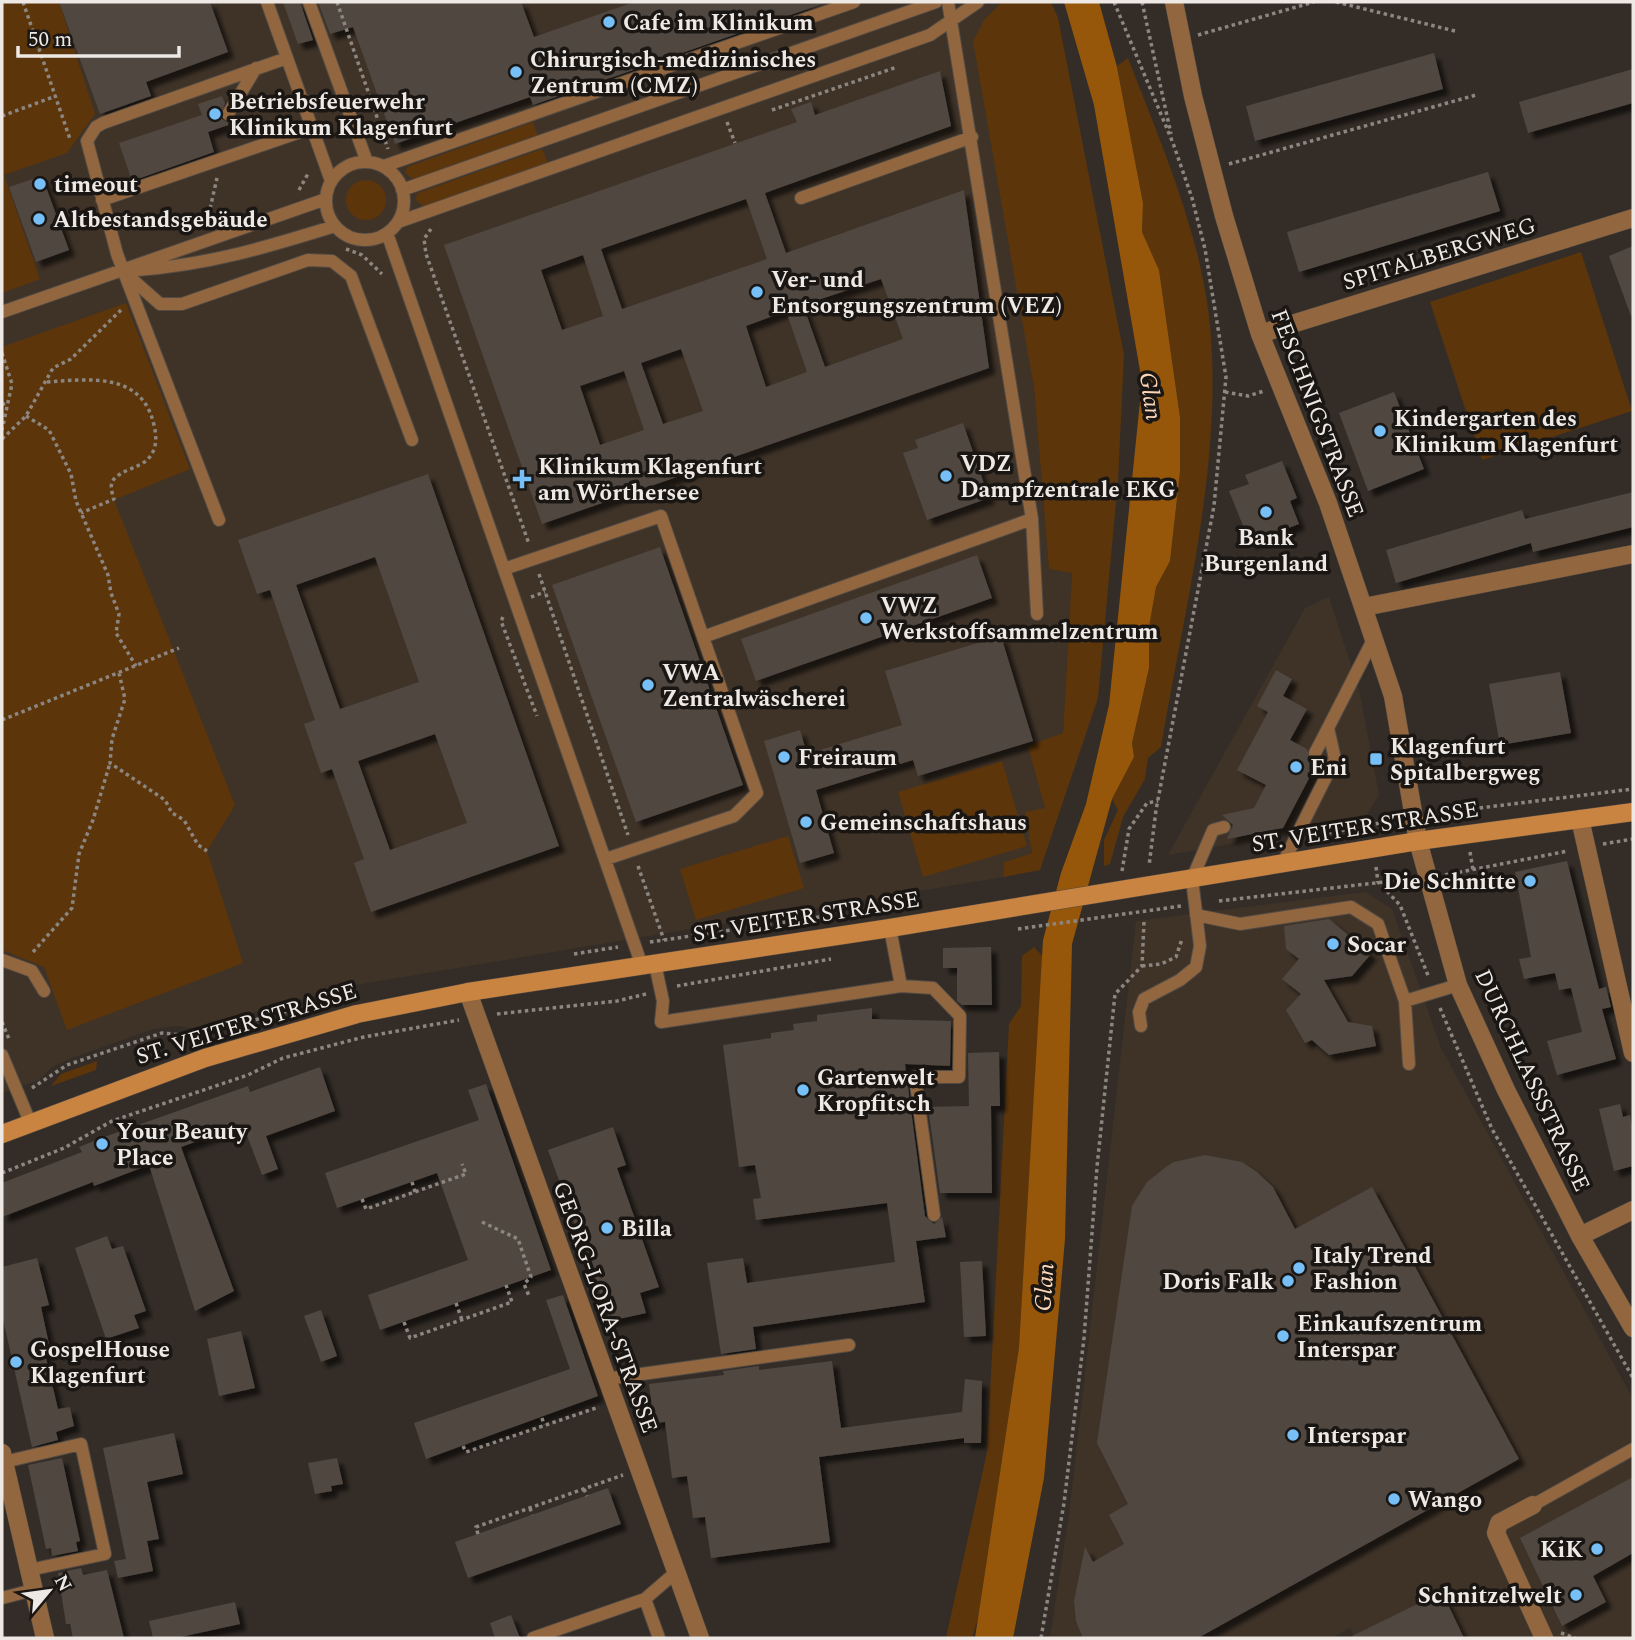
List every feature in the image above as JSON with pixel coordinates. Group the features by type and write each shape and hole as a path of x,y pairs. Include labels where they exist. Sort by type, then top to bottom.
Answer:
{"main road":[{"name":"ST. VEITER STRASSE","path":"2,1134 217,1055 357,1014 468,992 890,928 1418,841 1633,812"}],"street":[{"name":"FESCHNIGSTRASSE","path":"1173,4 1212,169 1260,334 1375,636 1393,696 1418,841"},
{"name":"SPITALBERGWEG","path":"1260,334 1633,218"},
{"path":"1364,607 1633,554"},
{"path":"1580,819 1633,1052"},
{"name":"DURCHLASSSTRASSE","path":"1418,841 1458,985 1506,1090 1580,1236 1633,1328"},
{"name":"GEORG-LORA-STRASSE","path":"468,992 700,1638"},
{"path":"1580,1236 1633,1210"},
{"path":"3,1457 45,1638"},
{"path":"1533,1505 1499,1523 1496,1533 1544,1638"}],"lane":[{"path":"267,2 287,58 305,131 331,181"},
{"path":"309,2 367,162"},
{"path":"384,166 854,2"},
{"path":"402,190 936,2"},
{"path":"948,2 1032,519 1037,614"},
{"path":"398,222 930,35 978,2"},
{"path":"219,520 122,271 88,141 96,127 287,58"},
{"path":"228,114 256,68"},
{"path":"102,200 305,131"},
{"path":"801,198 972,137"},
{"path":"367,162 384,166 395,176 402,190 404,206 398,222 387,233 368,240 351,237 335,226 328,214 326,199 331,181 346,167 367,162"},
{"path":"2,312 326,199"},
{"path":"122,271 187,267 240,256 335,226"},
{"path":"387,233 606,859 661,990 661,1022 901,986 933,988 961,1016 959,1077 915,1077 934,1215"},
{"path":"122,271 160,304 182,304 308,260 332,261 351,276 412,439"},
{"path":"504,569 661,516 757,793 734,816 606,859"},
{"path":"703,637 1032,519"},
{"path":"1315,753 1375,636"},
{"path":"1283,863 1335,759 1328,728"},
{"path":"1141,1026 1139,1012 1144,999 1181,979 1196,967 1200,946 1192,879 1213,830 1224,827"},
{"path":"1195,910 1240,924 1351,906 1378,924 1405,1001 1409,1064"},
{"path":"890,928 901,986"},
{"path":"2,960 32,971 44,991"},
{"path":"1405,1001 1458,985"},
{"path":"2,1055 30,1122"},
{"path":"606,1379 849,1345"},
{"path":"3,1457 81,1444 105,1554 29,1570"},
{"path":"1533,1505 1633,1449"},
{"path":"533,1638 645,1600 675,1573"},
{"path":"2,1598 33,1590"},
{"path":"645,1600 659,1638"}],"path":[{"path":"23,2 72,144"},
{"path":"337,2 389,151"},
{"path":"1114,2 1173,143"},
{"path":"1142,2 1173,143 1205,249 1226,377 1214,506 1158,802 1149,866"},
{"path":"1182,40 1314,2"},
{"path":"1336,2 1455,32"},
{"path":"766,112 904,64"},
{"path":"1212,169 1476,95"},
{"path":"2,116 56,96"},
{"path":"716,128 741,120"},
{"path":"297,193 309,172 305,131"},
{"path":"213,221 206,223 222,159"},
{"path":"432,228 424,239 426,254 664,940"},
{"path":"2,439 26,416 53,368 71,359 132,298"},
{"path":"2,353 12,384 2,430"},
{"path":"47,382 101,380 129,386 146,404 153,421 157,441 148,460 114,479 111,488 114,499 81,513"},
{"path":"1225,391 1248,396 1281,386"},
{"path":"2,405 8,401"},
{"path":"26,416 49,430 71,474 81,513 108,575 119,614 116,634 136,666"},
{"path":"2,720 179,648"},
{"path":"19,966 72,908 79,854 93,820 110,763 112,739 125,699 119,673"},
{"path":"110,763 165,800 172,813 184,820 198,845 207,851"},
{"path":"1122,873 1129,829 1147,803 1158,802"},
{"path":"1016,929 1180,906 1195,910 1378,882 1427,878 1633,839"},
{"path":"1378,882 1400,905 1492,1129 1633,1378"},
{"path":"1180,906 1181,916"},
{"path":"1142,966 1144,922"},
{"path":"1041,1638 1064,1503 1084,1338 1115,994 1142,966 1161,964 1176,957 1184,934"},
{"path":"2,1173 64,1148 112,1121 248,1074 283,1058 364,1037 476,1017 617,1001 695,981 838,957"},
{"path":"362,1199 366,1209 415,1192 466,1174 462,1164"},
{"path":"412,1182 415,1192"},
{"path":"482,1222 518,1239 531,1277 524,1284 529,1296"},
{"path":"404,1322 410,1338 512,1302 506,1285"},
{"path":"456,1303 462,1320"},
{"path":"463,1446 466,1452 614,1401"},
{"path":"542,1419 544,1425"},
{"path":"478,1534 476,1527 638,1469"},
{"path":"584,1489 587,1496"},
{"path":"530,1508 532,1515"}],"shaded area":[{"name":"Klinikum Klagenfurt am Wörthersee","path":"2,2 1002,2 985,19 1034,388 1049,569 1072,572 1063,733 1029,747 1045,808 1032,853 1004,862 1003,877 349,986 197,1029 177,1026 153,1029 72,1058 52,1067 39,1080 2,1093"},
{"path":"2,2 59,2 95,114 67,153 4,175 40,279 2,293"},
{"path":"1002,2 1051,2 1058,18 1124,355 1118,480 1098,698 1040,870 1003,877 1004,862 1032,853 1025,812 1045,808 1028,746 1063,733 1072,573 1049,569 1034,388 973,41 985,19"},
{"path":"1128,58 1187,217 1204,283 1212,369 1211,423 1200,532 1161,747 1148,758 1145,779 1123,817 1110,864 1104,866 1104,840 1118,810 1112,799 1134,757 1132,743 1149,668 1149,627 1156,587 1170,561 1180,472 1180,417 1159,270 1142,232 1143,203 1117,66"},
{"path":"533,122 538,137 414,180 405,173 407,167"},
{"path":"542,149 548,163 424,207 415,199 418,193"},
{"path":"366,180 374,181 380,186 385,192 385,208 380,214 374,219 366,220 358,219 352,214 347,208 346,200 347,192 352,186 358,181"},
{"path":"1581,252 1632,411 1482,460 1430,302"},
{"path":"126,303 190,469 114,500 235,805 207,851 243,963 67,1030 44,967 2,950 2,347"},
{"path":"1329,597 1359,690 1379,795 1363,821 1168,855 1305,608"},
{"path":"1002,761 1027,846 923,877 898,792"},
{"path":"788,836 804,888 696,920 680,869"},
{"path":"1365,892 1392,909 1441,1048 1633,1399 1633,1638 1355,1638 1350,1628 1332,1638 1050,1638 1069,1515 1136,921"},
{"path":"1034,947 1043,957 1019,1347 978,1618 972,1638 946,1638 987,1452 1009,1024 1021,1006 1022,956"},
{"path":"97,1061 96,1070 51,1086 61,1074"}],"water":[{"name":"Glan","path":"1064,2 1099,2 1117,67 1143,203 1142,232 1159,270 1180,417 1180,472 1170,561 1156,587 1149,627 1149,668 1132,743 1134,757 1112,799 1072,944 1065,1239 1044,1478 1013,1638 975,1638 1019,1347 1043,940 1061,873 1086,804 1109,705 1142,382 1094,105"}],"building":[{"path":"59,2 210,2 228,52 146,82 151,96 100,114"},
{"path":"283,2 300,2 313,40 298,44"},
{"name":"Chirurgisch-medizinisches Zentrum (CMZ)","path":"318,2 521,2 534,37 634,2 825,3 533,105 530,97 395,144 353,27 330,34"},
{"path":"1434,53 1443,89 1255,141 1246,106"},
{"path":"1633,69 1633,103 1528,133 1519,102"},
{"name":"Ver- und Entsorgungszentrum (VEZ)","path":"940,71 951,126 765,193 786,253 964,190 989,368 542,524 444,245 797,122 791,109 811,102 815,115","holes":["746,199 767,259 622,309 601,249","583,255 603,316 562,330 541,270","881,279 903,339 825,367 803,305","786,311 807,372 766,387 746,326","681,349 703,411 663,424 641,363","624,371 644,430 600,445 580,386"]},
{"path":"222,96 225,103 220,118 231,124 208,132 214,152 132,181 119,143 202,115 198,104"},
{"path":"1488,172 1500,211 1299,272 1287,232"},
{"name":"Altbestandsgebäude","path":"42,176 69,250 36,262 9,187"},
{"path":"1633,246 1633,316 1631,316 1609,256"},
{"path":"1394,392 1424,469 1368,491 1339,413"},
{"name":"VDZ Dampfzentrale EKG","path":"963,423 989,498 927,520 903,453 918,448 915,440"},
{"name":"Bank Burgenland","path":"1282,461 1297,498 1290,501 1299,524 1250,543 1229,491 1249,484 1245,475"},
{"path":"428,474 559,846 371,912 354,863 364,859 332,769 321,773 304,724 315,720 270,590 257,594 238,540","holes":["375,557 419,682 340,709 296,585","435,734 467,823 390,850 358,761"]},
{"path":"1633,492 1633,527 1533,552 1531,543 1396,583 1386,550 1522,510 1525,519"},
{"name":"VWA Zentralwäscherei","path":"660,547 743,785 636,822 552,585"},
{"name":"VWZ Werkstoffsammelzentrum","path":"977,555 992,598 756,681 741,639"},
{"path":"1001,636 1033,741 918,776 913,760 816,790 834,853 800,863 764,741 800,730 807,754 902,725 885,671"},
{"path":"1276,670 1292,679 1283,696 1307,709 1290,740 1307,749 1310,760 1318,761 1283,828 1227,839 1233,825 1222,815 1254,808 1266,785 1237,770 1268,712 1257,706"},
{"path":"1560,672 1571,733 1500,745 1489,684"},
{"path":"1567,861 1599,989 1606,987 1611,1007 1602,1009 1616,1059 1557,1075 1547,1041 1582,1032 1571,988 1559,990 1555,973 1524,979 1519,959 1531,957 1515,872"},
{"path":"1329,919 1371,954 1352,976 1324,980 1348,1022 1372,1026 1376,1046 1329,1055 1312,1040 1305,1043 1286,1010 1301,994 1282,979 1299,959 1286,949 1284,926"},
{"path":"991,947 992,1005 962,1005 957,1001 957,968 943,968 943,948"},
{"path":"872,1008 872,1019 951,1021 950,1066 905,1064 925,1216 934,1224 942,1217 946,1237 916,1241 925,1302 753,1327 756,1349 721,1354 707,1263 743,1258 747,1283 895,1262 887,1203 756,1220 753,1199 761,1198 755,1165 739,1167 723,1045 771,1038 771,1033 794,1030 793,1024 817,1021 817,1015"},
{"path":"999,1052 1000,1106 991,1106 992,1193 940,1193 928,1107 969,1106 968,1053"},
{"path":"320,1067 335,1111 266,1136 278,1169 262,1175 243,1125 181,1147 234,1291 195,1311 149,1165 94,1186 93,1182 2,1217 2,1183 82,1152 79,1147 107,1136 248,1086 250,1092"},
{"path":"486,1084 551,1270 380,1330 368,1295 468,1260 437,1173 337,1208 325,1173 479,1120 468,1090"},
{"path":"1620,1104 1623,1117 1630,1115 1633,1166 1614,1171 1599,1109"},
{"name":"Billa","path":"613,1127 626,1165 617,1168 659,1287 640,1293 646,1313 610,1321 548,1150"},
{"name":"Einkaufszentrum Interspar","path":"1205,1155 1242,1162 1257,1172 1273,1187 1295,1229 1372,1187 1519,1459 1198,1638 1083,1638 1076,1621 1074,1601 1085,1547 1093,1562 1124,1544 1109,1515 1128,1504 1097,1443 1132,1206 1147,1182 1166,1167 1174,1162"},
{"path":"107,1236 112,1249 123,1246 146,1311 134,1315 139,1328 106,1339 75,1248"},
{"path":"37,1258 49,1305 41,1307 49,1344 43,1345 58,1409 70,1407 74,1426 56,1432 58,1440 32,1447 2,1315 2,1267"},
{"path":"982,1261 986,1336 964,1337 960,1262"},
{"path":"563,1295 598,1396 426,1459 414,1423 570,1369 546,1300"},
{"path":"321,1310 337,1356 321,1362 304,1316"},
{"path":"241,1331 255,1388 219,1396 207,1339"},
{"path":"832,1361 841,1428 962,1412 965,1379 982,1381 981,1443 964,1443 964,1438 819,1457 830,1542 711,1558 705,1517 693,1518 687,1476 672,1478 665,1422 654,1423 649,1384 724,1375 723,1371 759,1366 759,1370"},
{"path":"174,1433 183,1474 147,1482 159,1539 147,1541 153,1571 118,1578 114,1561 126,1559 103,1448"},
{"path":"62,1458 80,1541 76,1542 78,1551 52,1556 51,1548 46,1549 28,1465"},
{"path":"337,1458 343,1484 331,1486 332,1491 315,1494 308,1463"},
{"path":"1633,1477 1633,1553 1593,1576 1606,1602 1562,1626 1520,1538"},
{"path":"608,1488 621,1524 468,1578 455,1542"},
{"path":"81,1568 83,1575 107,1570 124,1638 73,1638 70,1624 66,1624 58,1573"},
{"path":"1442,1592 1464,1638 1348,1638"},
{"path":"235,1602 240,1624 176,1638 153,1638 149,1621"},
{"path":"511,1615 520,1638 495,1638 490,1623"}],"place":[{"name":"Cafe im Klinikum","path":"609,22"},
{"name":"Chirurgisch-medizinisches Zentrum (CMZ)","path":"516,72"},
{"name":"Betriebsfeuerwehr Klinikum Klagenfurt","path":"215,114"},
{"name":"timeout","path":"40,184"},
{"name":"Altbestandsgebäude","path":"39,219"},
{"name":"Ver- und Entsorgungszentrum (VEZ)","path":"757,292"},
{"name":"Kindergarten des Klinikum Klagenfurt","path":"1380,431"},
{"name":"VDZ Dampfzentrale EKG","path":"946,476"},
{"name":"Klinikum Klagenfurt am Wörthersee","path":"522,479"},
{"name":"Bank Burgenland","path":"1266,512"},
{"name":"VWZ Werkstoffsammelzentrum","path":"866,618"},
{"name":"VWA Zentralwäscherei","path":"648,685"},
{"name":"Freiraum","path":"784,757"},
{"name":"Klagenfurt Spitalbergweg","path":"1376,759"},
{"name":"Eni","path":"1296,767"},
{"name":"Gemeinschaftshaus","path":"806,822"},
{"name":"Die Schnitte","path":"1530,881"},
{"name":"Socar","path":"1333,944"},
{"name":"Gartenwelt Kropfitsch","path":"803,1090"},
{"name":"Your Beauty Place","path":"102,1144"},
{"name":"Billa","path":"607,1228"},
{"name":"Italy Trend Fashion","path":"1299,1268"},
{"name":"Doris Falk","path":"1288,1281"},
{"name":"Einkaufszentrum Interspar","path":"1283,1336"},
{"name":"GospelHouse Klagenfurt","path":"16,1362"},
{"name":"Interspar","path":"1293,1435"},
{"name":"Wango","path":"1394,1499"},
{"name":"KiK","path":"1597,1549"},
{"name":"Schnitzelwelt","path":"1576,1595"}]}
